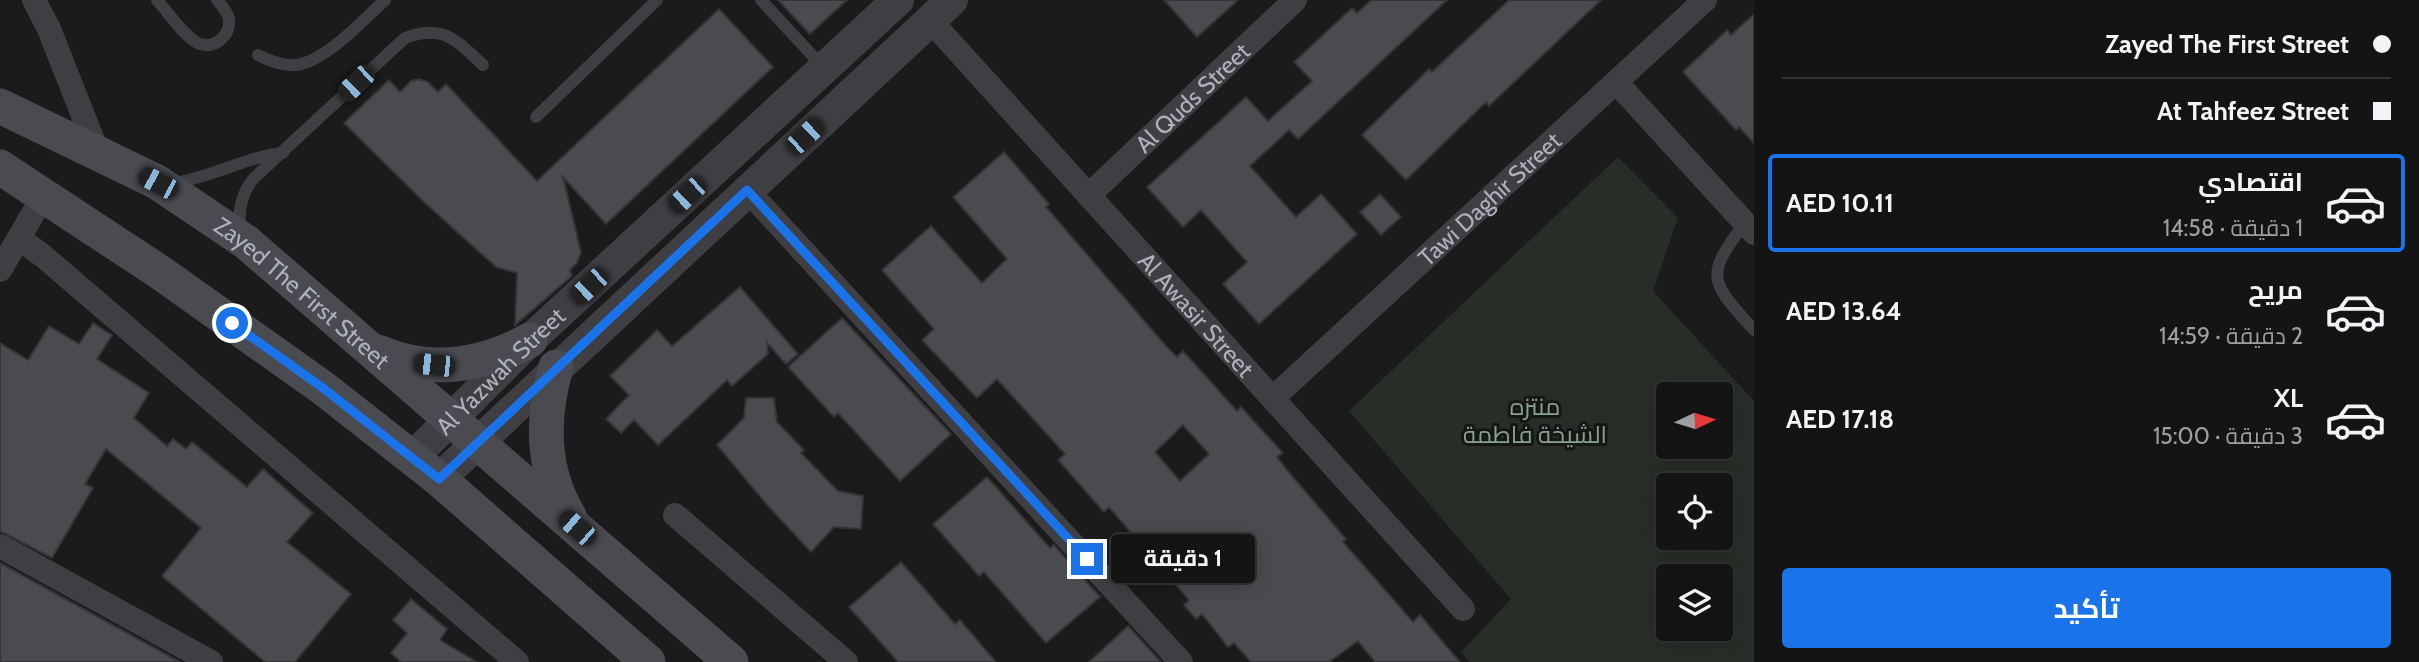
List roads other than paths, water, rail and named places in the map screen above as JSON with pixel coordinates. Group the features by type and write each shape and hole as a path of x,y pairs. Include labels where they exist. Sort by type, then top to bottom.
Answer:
{"main road":[{"name":"Zayed The First Street","path":"0,106 158,183 246,242 731,662"},
{"path":"0,167 232,323 323,388 439,479 648,662"},
{"path":"366,346 408,361 452,365 492,358 530,340"},
{"path":"556,367 547,410 547,452 558,492 577,528"}],"street":[{"path":"34,0 49,29 97,151"},
{"name":"Al Yazwah Street","path":"412,458 530,340 898,0"},
{"name":"Al Quds Street","path":"1089,195 1295,0"},
{"name":"Tawi Daghir Street","path":"1273,398 1705,0"},
{"name":"Al Yazwah Street","path":"439,479 941,10"},
{"name":"Al Awasir Street","path":"941,10 1089,195 1463,609"},
{"path":"1616,82 1750,228"},
{"path":"747,190 1181,662"},
{"path":"0,270 44,195"},
{"path":"20,239 517,662"},
{"path":"675,515 846,662"},
{"path":"0,546 211,662"}],"lane":[{"path":"157,0 193,40 207,45 221,40 229,28 227,13 217,0"},
{"path":"258,55 287,65 308,62 327,51 385,0"},
{"path":"536,117 657,0"},
{"path":"761,0 824,69"},
{"path":"246,242 239,218 243,194 254,178 405,38 428,32 452,36 483,65"},
{"path":"158,183 170,184 202,177 246,160 283,153"},
{"path":"1750,228 1721,256 1717,278 1726,299 1754,330"}],"park label":[{"name":"منتزه الشيخة فاطمة","path":"1535,420"}]}
